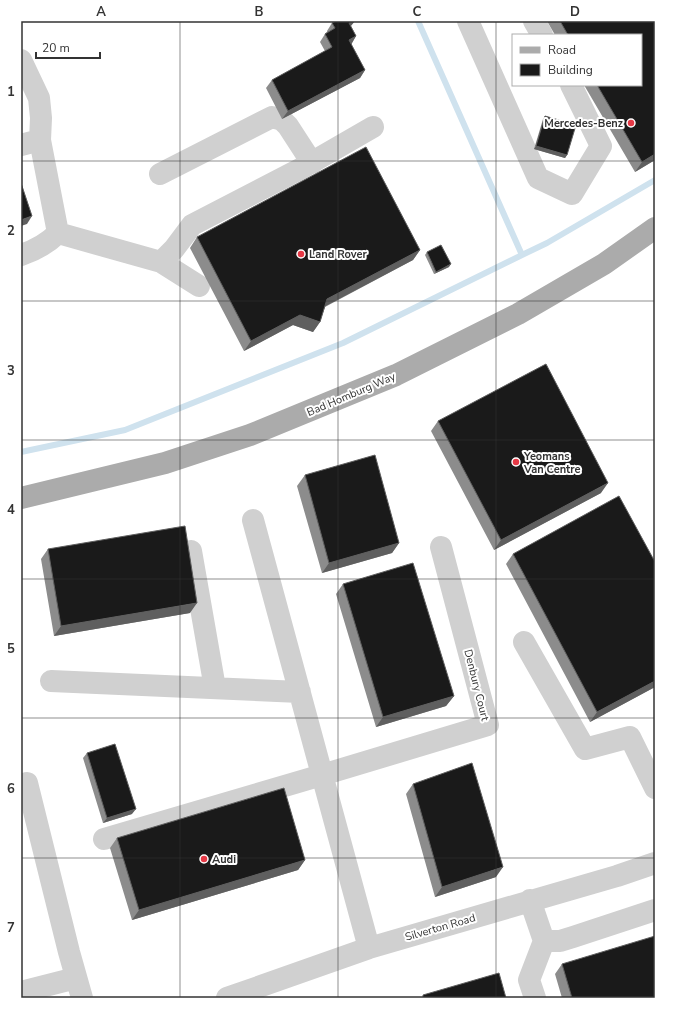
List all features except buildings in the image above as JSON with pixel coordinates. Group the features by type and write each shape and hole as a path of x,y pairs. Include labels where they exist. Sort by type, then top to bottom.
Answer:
{"main road":[{"name":"Bad Homburg Way","path":"21,498 179,459 250,435 396,376 518,314 604,264 655,228"}],"street":[{"path":"468,21 538,178 572,194 601,146 571,86"},
{"path":"534,21 541,34"},
{"path":"21,60 39,98 41,118 31,142 58,233"},
{"path":"160,174 272,117 282,120 288,126 312,163"},
{"path":"161,262 174,249 192,225 312,163 373,127"},
{"path":"21,255 38,249 49,242 58,233"},
{"path":"58,233 161,262 199,286"},
{"path":"253,520 369,948"},
{"name":"Denbury Court","path":"322,775 488,725 441,547"},
{"path":"191,551 215,688"},
{"path":"524,642 585,749 630,737 655,788"},
{"path":"51,681 300,692"},
{"path":"104,839 322,775"},
{"path":"21,992 79,988 26,783"},
{"name":"Silverton Road","path":"232,997 369,948 530,900 617,876 655,863"},
{"path":"530,900 544,941 529,980 535,998"},
{"path":"544,941 560,941 655,910"}],"waterway":[{"path":"21,452 125,430 343,343 522,255 418,21"},
{"path":"522,255 547,243 655,180"}],"place":[{"name":"Mercedes-Benz","path":"631,123"},
{"name":"Land Rover","path":"301,254"},
{"name":"Yeomans Van Centre","path":"516,462"},
{"name":"Audi","path":"204,859"}]}
